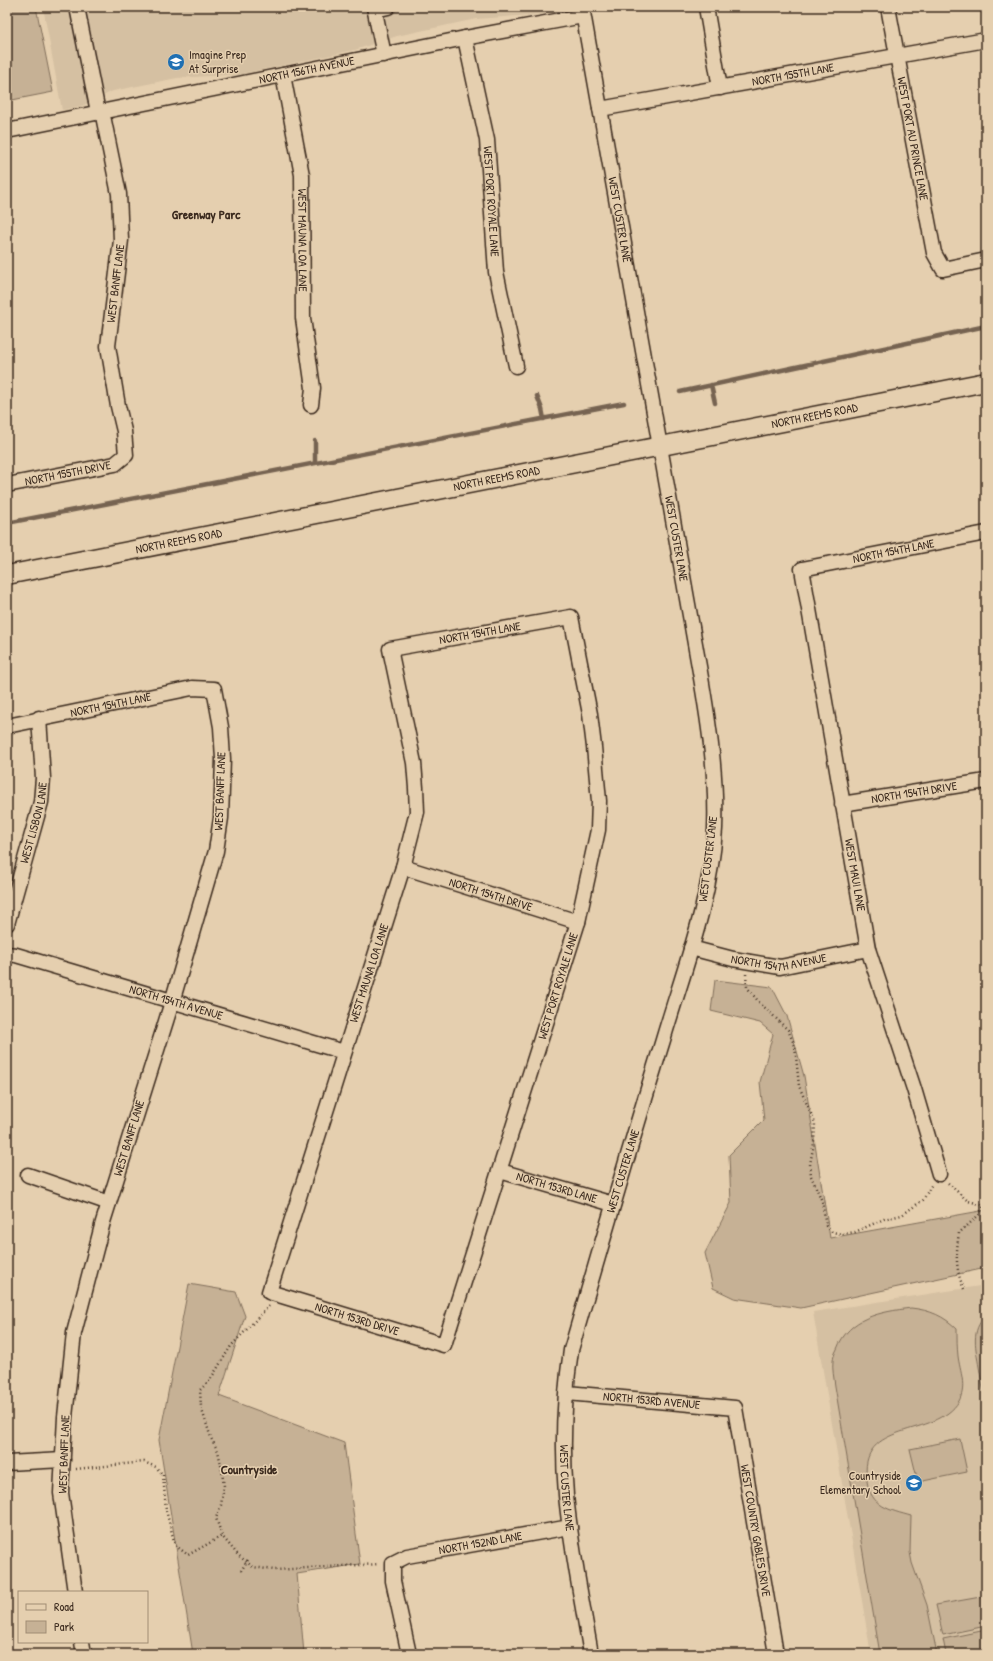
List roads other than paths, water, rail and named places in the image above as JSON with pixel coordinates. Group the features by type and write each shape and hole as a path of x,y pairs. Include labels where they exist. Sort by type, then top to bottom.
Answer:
{"main road":[{"name":"NORTH REEMS ROAD","path":"7,576 661,445 986,382"}],"street":[{"name":"WEST BANFF LANE","path":"77,7 119,194 121,240 108,346 118,406 124,431 126,455"},
{"path":"706,7 720,88"},
{"name":"WEST PORT AU PRINCE LANE","path":"888,7 934,253 943,269 986,260"},
{"path":"379,8 384,55"},
{"name":"NORTH 156TH AVENUE","path":"7,131 384,55 583,12"},
{"name":"WEST CUSTER LANE","path":"583,12 702,680 712,742 715,830 704,902 613,1204 571,1350 567,1393 565,1468 570,1527 591,1654"},
{"name":"WEST PORT ROYALE LANE","path":"465,38 487,140 496,272 516,366"},
{"name":"NORTH 155TH LANE","path":"600,109 986,40"},
{"name":"WEST MAUNA LOA LANE","path":"283,75 302,175 302,318 313,388 311,405"},
{"name":"NORTH 155TH DRIVE","path":"7,485 115,464 126,455"},
{"name":"NORTH 154TH LANE","path":"802,568 986,533"},
{"name":"WEST MAUI LANE","path":"802,568 868,949 914,1089 939,1174"},
{"name":"WEST PORT ROYALE LANE","path":"444,1346 578,922 598,830 598,772 590,714 571,618"},
{"name":"NORTH 154TH LANE","path":"390,649 571,618"},
{"name":"WEST MAUNA LOA LANE","path":"273,1293 344,1052 403,867 417,812 414,763 390,649"},
{"name":"NORTH 154TH LANE","path":"7,726 39,718 192,688 214,689"},
{"name":"WEST BANFF LANE","path":"75,1591 61,1493 64,1417 74,1333 109,1203 172,1002 216,851 221,818 222,766 221,726 214,689"},
{"name":"WEST LISBON LANE","path":"7,924 41,802 43,778 39,718"},
{"name":"NORTH 154TH DRIVE","path":"842,804 986,781"},
{"name":"NORTH 154TH DRIVE","path":"403,867 578,922"},
{"name":"NORTH 154TH AVENUE","path":"690,948 780,967 868,949"},
{"name":"NORTH 154TH AVENUE","path":"7,954 16,955 344,1052"},
{"name":"NORTH 153RD LANE","path":"500,1170 613,1204"},
{"path":"28,1175 109,1203"},
{"name":"NORTH 153RD DRIVE","path":"273,1293 444,1346"},
{"name":"NORTH 153RD AVENUE","path":"567,1393 735,1408"},
{"name":"WEST COUNTRY GABLES DRIVE","path":"735,1408 776,1654"},
{"path":"7,1464 62,1465"},
{"name":"NORTH 152ND LANE","path":"409,1654 394,1581 393,1563 407,1556 570,1527"},
{"path":"82,1643 84,1654"}],"waterway":[{"path":"680,392 986,326"},
{"path":"711,385 715,403"},
{"path":"537,396 544,419"},
{"path":"7,523 624,403"},
{"path":"315,441 315,463"}],"place":[{"name":"Imagine Prep At Surprise","path":"176,62"},
{"name":"Countryside Elementary School","path":"914,1483"}],"district":[{"name":"Greenway Parc","path":"206,214"},
{"name":"Countryside","path":"249,1469"}]}
